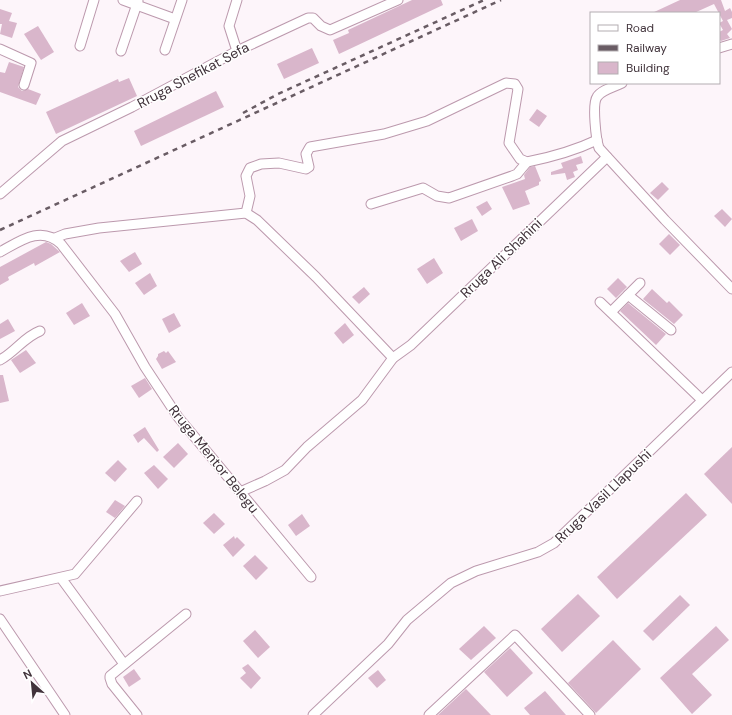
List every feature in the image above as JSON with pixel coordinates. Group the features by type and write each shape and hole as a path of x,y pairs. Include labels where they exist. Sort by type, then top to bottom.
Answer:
{"street":[{"path":"80,46 94,0"},
{"path":"123,0 137,2 175,19"},
{"path":"165,50 182,0"},
{"path":"237,0 229,26 237,51"},
{"name":"Rruga Shefikat Sefa","path":"0,194 62,141 132,107 237,51 308,18 313,18 321,26 330,30 398,0"},
{"path":"121,51 137,2"},
{"path":"720,48 732,44"},
{"path":"0,49 31,63 24,85"},
{"path":"246,213 250,196 246,176 248,170 253,167 261,164 280,162 306,169 309,167 306,154 310,147 384,134 428,121 506,83 514,84 518,89 509,143 520,158 527,162"},
{"path":"620,84 597,97 595,107 597,140 599,148 732,289"},
{"path":"371,204 423,188 437,196 449,198 517,174 527,162 574,151 597,140"},
{"name":"Rruga Ali Shahini","path":"240,492 265,482 285,470 307,447 365,397 393,358 411,345 607,157"},
{"path":"0,252 32,236 47,235 55,238 65,234 99,228 246,213 257,220 316,277 393,358"},
{"name":"Rruga Mentor Belegu","path":"55,238 115,314 145,367 195,440 311,577"},
{"path":"611,312 640,283"},
{"path":"628,295 671,330"},
{"path":"600,302 702,400"},
{"path":"0,360 31,335 40,331"},
{"name":"Rruga Vasil Llapushi","path":"313,715 388,644 407,620 451,583 476,571 538,552 554,543 732,372"},
{"path":"0,591 75,574 137,501"},
{"path":"61,578 124,664"},
{"path":"137,715 110,678 124,664 186,614"},
{"path":"0,619 65,715"},
{"path":"429,715 515,635 590,715"}],"building":[{"path":"412,0 441,0 443,5 339,54 333,40 349,33 348,30"},
{"path":"680,0 721,0 725,11 730,8 732,12 732,18 727,20 732,29 727,34 730,38 720,40 720,32 723,30 720,22 723,21 720,12 718,12 714,4 696,12 654,12"},
{"path":"0,9 12,13 9,21 17,23 12,38 0,34 2,24 0,24"},
{"path":"38,26 54,52 41,60 24,34"},
{"path":"312,48 319,63 284,79 277,64"},
{"path":"9,62 24,67 18,87 22,91 28,89 41,94 36,105 0,92 0,72 5,73"},
{"path":"129,78 137,96 56,134 46,112 118,79 119,82"},
{"path":"216,91 224,107 141,146 134,131"},
{"path":"537,109 547,116 539,127 529,120"},
{"path":"581,156 583,163 576,165 578,170 573,172 575,177 567,180 565,173 551,175 551,172 563,168 561,163"},
{"path":"535,166 541,181 539,182 539,185 525,191 530,204 513,210 502,187 525,179 524,175 530,167"},
{"path":"662,182 669,189 658,200 650,193"},
{"path":"487,201 492,209 482,216 476,207"},
{"path":"722,209 732,219 725,227 714,216"},
{"path":"472,219 478,231 461,241 454,228"},
{"path":"669,234 680,245 670,255 659,244"},
{"path":"46,242 51,244 60,252 35,266 34,263 8,277 9,280 0,285 0,267"},
{"path":"135,252 142,264 129,272 120,261"},
{"path":"434,258 443,273 427,284 417,269"},
{"path":"150,273 157,286 144,295 135,283"},
{"path":"618,278 627,287 616,298 607,289"},
{"path":"364,287 370,294 359,304 352,297"},
{"path":"652,289 667,303 669,301 683,315 674,324 643,299"},
{"path":"82,303 90,316 74,325 66,313"},
{"path":"628,303 666,334 656,345 620,311"},
{"path":"174,313 181,326 169,333 162,319"},
{"path":"8,319 15,331 0,339 0,324"},
{"path":"345,323 354,335 343,344 334,333"},
{"path":"26,350 36,363 20,373 11,360"},
{"path":"164,351 166,353 168,351 176,362 162,369 156,359 158,354"},
{"path":"0,375 3,375 9,401 0,403"},
{"path":"145,378 152,389 139,398 131,386"},
{"path":"145,427 159,450 157,452 144,438 138,443 133,435"},
{"path":"178,443 188,454 174,468 163,457"},
{"path":"732,447 732,504 704,474"},
{"path":"118,460 127,469 115,482 105,473"},
{"path":"154,465 168,479 158,489 144,473"},
{"path":"686,493 707,515 617,599 597,577"},
{"path":"115,500 125,506 115,518 106,512"},
{"path":"214,513 225,524 214,534 203,523"},
{"path":"302,514 310,526 296,536 288,525"},
{"path":"234,536 235,539 237,537 245,545 233,557 223,545"},
{"path":"255,555 268,568 256,580 243,566"},
{"path":"578,594 600,616 562,652 541,629"},
{"path":"680,595 690,605 653,641 643,631"},
{"path":"484,626 496,638 471,660 459,649"},
{"path":"716,626 729,640 692,674 712,695 692,714 660,678"},
{"path":"255,630 270,647 258,658 243,641"},
{"path":"613,640 641,669 596,713 568,683"},
{"path":"510,648 533,673 507,697 484,672"},
{"path":"248,664 261,678 251,689 240,678 246,673 242,668"},
{"path":"134,669 141,679 129,687 123,677"},
{"path":"378,670 386,680 377,688 368,678"},
{"path":"466,689 491,715 438,715"},
{"path":"545,691 566,715 530,715 524,708"}],"railway":[{"path":"243,113 278,94 484,0"},
{"path":"0,230 501,0"}]}
